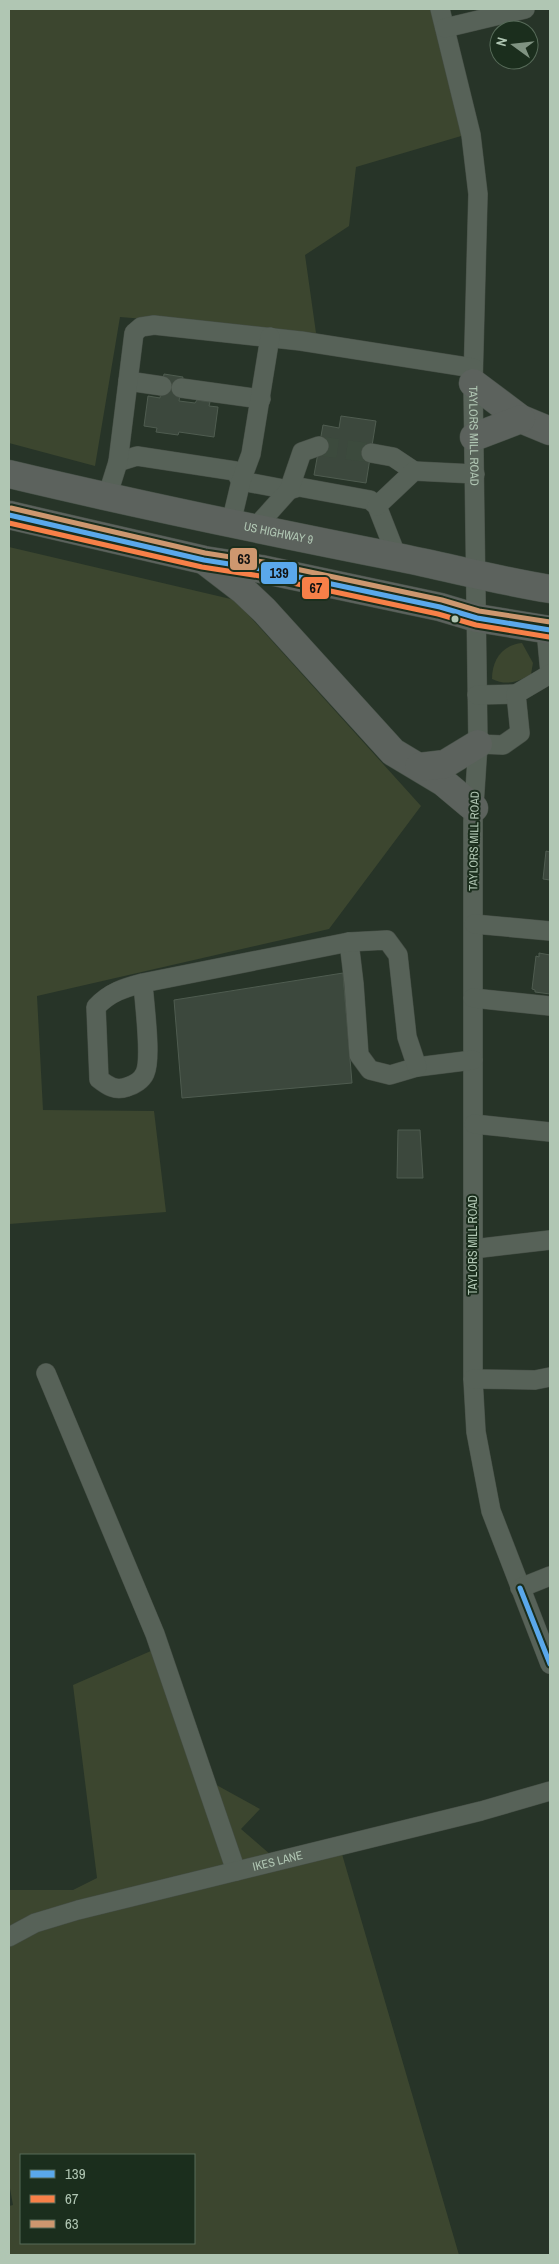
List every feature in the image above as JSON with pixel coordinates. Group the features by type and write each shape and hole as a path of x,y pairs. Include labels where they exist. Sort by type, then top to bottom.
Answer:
{"highway":[{"path":"473,376 521,419 550,432"},
{"path":"474,437 521,419"},
{"name":"US HIGHWAY 9","path":"9,474 243,526 476,573 511,583 550,589"},
{"path":"9,515 204,560 260,569 440,607 477,618 548,630"},
{"path":"204,560 244,591 264,610 393,752 443,782 474,808"},
{"path":"419,767 445,764 478,744"}],"street":[{"name":"TAYLORS MILL ROAD","path":"440,9 472,135 478,194 473,376 478,744 474,808 473,998 473,1378 476,1432 491,1511 550,1664"},
{"path":"445,28 525,9"},
{"path":"107,497 118,462 134,333 141,327 154,325 270,338 473,376"},
{"path":"243,526 241,481 252,454 270,338"},
{"path":"128,381 162,386"},
{"path":"181,388 261,399"},
{"path":"289,490 302,452 319,446"},
{"path":"371,453 393,457 414,472 475,474"},
{"path":"118,462 137,456 235,471 241,481 289,490"},
{"path":"377,506 414,472"},
{"path":"243,526 289,490 299,487 370,500 377,506 397,557"},
{"path":"477,695 516,694 550,674 548,630"},
{"path":"478,744 503,744 520,733 516,694"},
{"path":"474,924 550,931"},
{"path":"142,983 147,1059 146,1072 133,1086 121,1090 110,1088 99,1079 96,1006 118,990 142,983 349,942 387,940 398,955 407,1037 417,1067"},
{"path":"349,942 359,1054 370,1070 390,1075 417,1067 473,1060"},
{"path":"473,998 550,1006"},
{"path":"474,1124 550,1132"},
{"path":"474,1249 550,1240"},
{"path":"46,1373 155,1634 236,1871"},
{"path":"473,1378 535,1380 550,1377"},
{"path":"520,1588 550,1576"},
{"name":"IKES LANE","path":"9,1937 35,1923 78,1910 481,1811 550,1791"}],"green space":[{"path":"9,9 445,9 468,134 356,167 349,226 305,255 316,333 120,317 95,466 9,443"},
{"path":"9,547 235,600 421,806 329,929 37,996 43,1110 154,1111 166,1212 9,1224"},
{"path":"522,643 533,663 531,674 522,679 507,683 492,679 496,660 504,650 515,644"},
{"path":"160,1647 211,1782 260,1809 241,1829 271,1855 337,1837 459,2255 9,2255 9,2206 13,2205 9,2183 9,1890 73,1890 97,1878 73,1685"}],"building":[{"path":"164,374 183,377 179,401 195,403 197,400 210,402 209,406 218,407 214,437 179,432 178,435 156,432 157,428 144,426 148,396 160,398"},
{"path":"341,416 376,421 366,483 314,475 323,425 339,428"},
{"path":"546,851 550,852 550,880 543,879"},
{"path":"539,953 550,955 550,994 535,992 532,989 536,956 539,957"},
{"path":"343,973 352,1083 182,1098 174,1000"},
{"path":"398,1130 420,1130 423,1178 397,1178"}],"tunnel":[{"path":"319,446 371,453"}],"transit line":[{"name":"63","path":"11,508 205,553 263,562 442,600 479,611 550,622"},
{"name":"139","path":"9,515 204,560 261,569 440,607 477,618 550,630"},
{"name":"67","path":"9,523 202,567 260,576 438,614 476,625 549,637"},
{"name":"139","path":"520,1588 550,1664"}]}
